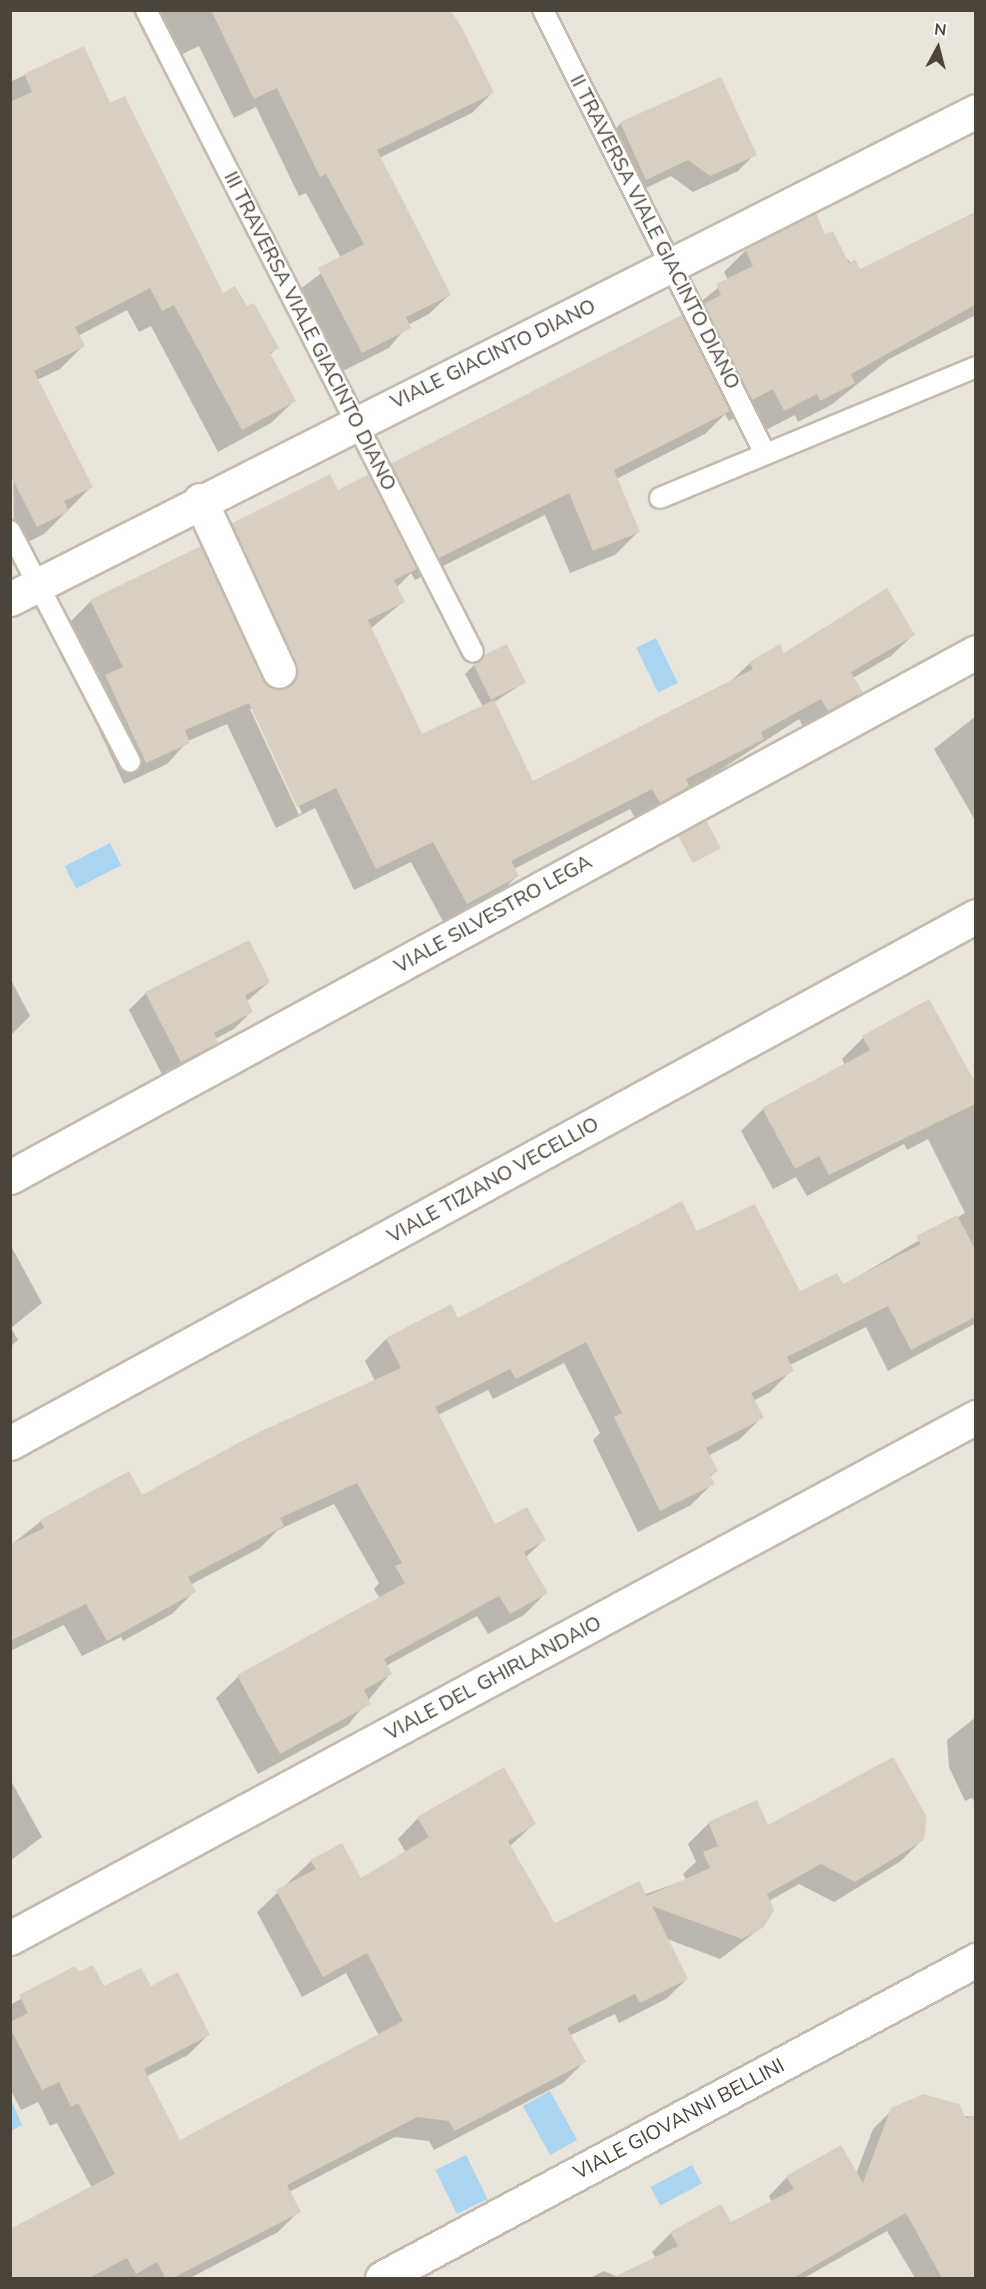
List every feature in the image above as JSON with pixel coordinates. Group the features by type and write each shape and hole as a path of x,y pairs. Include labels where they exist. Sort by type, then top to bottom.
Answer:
{"street":[{"name":"VIALE GIACINTO DIANO","path":"24,592 200,500 673,265 975,111"},
{"path":"200,500 279,671"},
{"name":"VIALE SILVESTRO LEGA","path":"10,1177 975,652"},
{"name":"VIALE TIZIANO VECELLIO","path":"10,1443 975,916"},
{"name":"VIALE DEL GHIRLANDAIO","path":"10,1938 975,1417"},
{"name":"VIALE GIOVANNI BELLINI","path":"382,2278 975,1960"}],"lane":[{"name":"III TRAVERSA VIALE GIACINTO DIANO","path":"146,10 473,652"},
{"name":"II TRAVERSA VIALE GIACINTO DIANO","path":"543,10 673,265 765,454"},
{"path":"660,498 975,367"},
{"path":"10,531 24,592 130,762"}],"shaded area":[{"path":"11,11 975,11 975,2278 11,2278"}],"water":[{"path":"656,638 678,683 658,693 636,648"},
{"path":"110,843 121,865 76,888 65,866"},
{"path":"550,2091 577,2140 550,2155 523,2106"},
{"path":"11,2100 22,2125 10,2131"},
{"path":"466,2155 487,2199 457,2214 435,2170"},
{"path":"692,2165 702,2184 660,2206 651,2187"}],"building":[{"path":"211,10 450,10 460,24 494,93 377,150 451,295 406,317 411,328 362,353 318,268 364,244 326,174 320,177 277,88 254,99"},
{"path":"84,46 110,103 125,96 223,293 235,286 247,306 254,303 279,348 270,353 296,401 242,430 174,305 162,311 150,288 75,327 85,346 34,371 93,487 64,501 69,511 37,527 10,474 10,102 32,92 24,74"},
{"path":"721,77 757,155 710,176 688,160 646,180 620,122"},
{"path":"975,212 975,305 851,374 855,383 820,401 817,394 784,411 773,389 752,400 704,304 721,295 716,284 753,266 745,249 816,213 825,234 833,231 849,263 855,259 860,269"},
{"path":"682,315 730,411 614,470 640,532 593,551 569,493 439,558 390,464"},
{"path":"330,474 338,490 369,474 417,569 394,580 405,602 368,620 422,734 494,700 533,781 753,669 749,662 780,644 784,653 887,588 915,635 851,672 863,692 828,711 821,699 761,732 764,739 686,779 689,786 660,803 652,789 511,861 519,876 467,904 433,842 376,869 336,788 297,807 249,703 185,730 190,743 146,763 105,675 123,667 90,600 201,546 262,679 277,690 294,682 296,663 232,523"},
{"path":"507,644 526,683 491,700 472,661"},
{"path":"706,820 721,848 693,863 678,835"},
{"path":"249,940 270,982 245,995 253,1012 214,1033 218,1043 181,1062 145,992"},
{"path":"929,999 975,1082 975,1104 829,1175 819,1156 795,1169 762,1108 870,1050 862,1036"},
{"path":"682,1201 697,1231 755,1204 800,1291 837,1273 843,1284 921,1244 916,1236 957,1215 975,1249 975,1317 911,1350 888,1306 787,1357 794,1371 751,1393 764,1418 706,1448 718,1471 710,1475 715,1484 660,1511 614,1417 622,1413 586,1342 516,1379 510,1369 435,1407 495,1524 527,1507 546,1540 524,1552 548,1593 510,1614 499,1596 384,1659 392,1674 364,1690 371,1704 280,1754 237,1675 405,1583 395,1566 402,1563 357,1483 280,1518 284,1526 188,1577 196,1592 107,1641 86,1604 10,1641 10,1545 44,1528 40,1520 129,1471 142,1495 259,1432 401,1368 386,1338 451,1304 458,1318"},
{"path":"893,1757 927,1817 924,1840 855,1882 821,1864 767,1894 774,1910 764,1927 742,1939 652,1906 688,1979 640,2003 635,1994 567,2028 586,2062 455,2131 449,2121 417,2117 287,2185 301,2212 173,2278 165,2278 157,2262 136,2274 127,2258 89,2278 10,2278 10,2229 115,2174 78,2103 71,2107 59,2082 42,2090 10,2028 10,2022 28,2013 19,1995 75,1966 78,1972 93,1965 104,1986 141,1968 151,1986 178,1972 210,2035 144,2069 180,2140 403,2021 367,1953 323,1977 276,1890 316,1869 310,1860 342,1843 361,1878 429,1837 417,1817 504,1767 536,1824 508,1841 555,1923 639,1881 647,1896 710,1868 703,1852 718,1846 708,1822 757,1800 768,1825"},
{"path":"923,2094 959,2104 966,2118 975,2116 975,2278 942,2278 906,2213 793,2278 612,2278 678,2246 670,2232 721,2204 731,2222 794,2189 786,2176 841,2145 863,2183 891,2108"}]}
